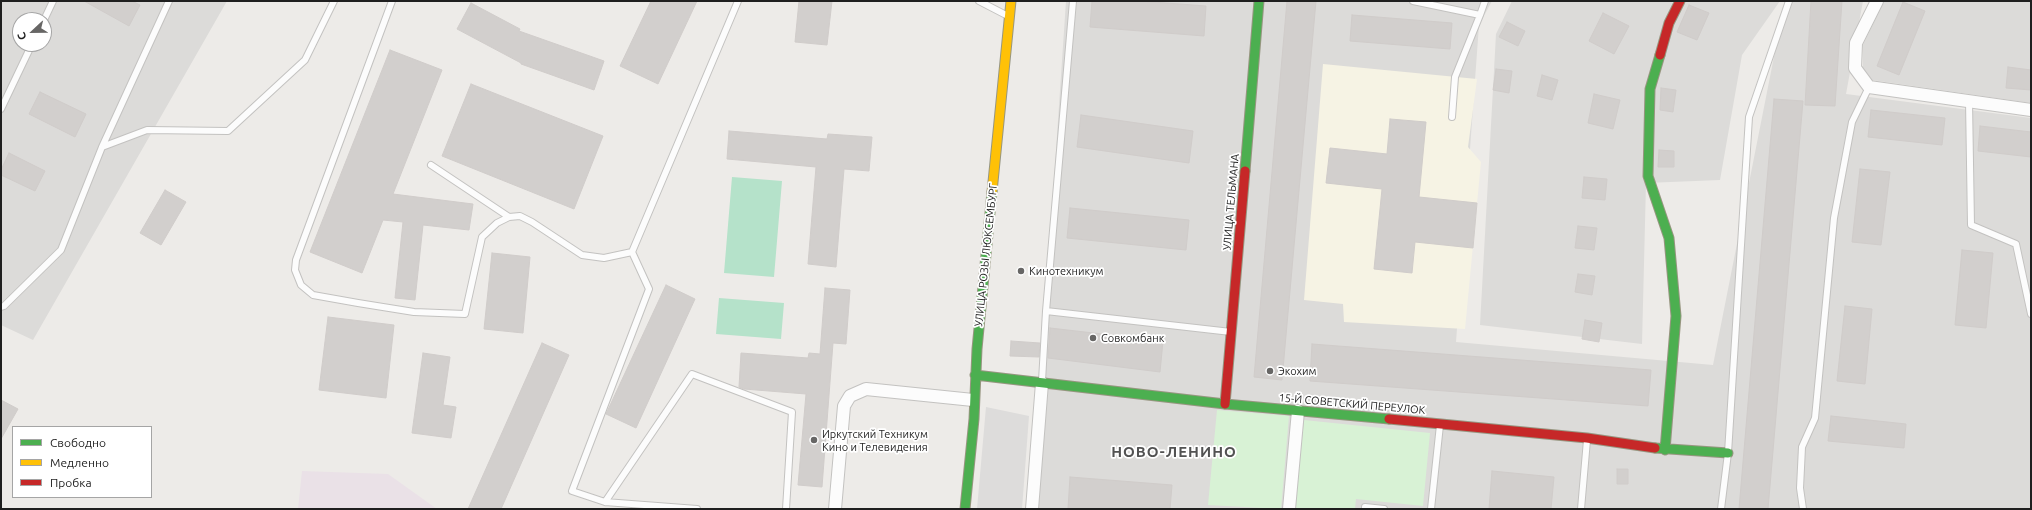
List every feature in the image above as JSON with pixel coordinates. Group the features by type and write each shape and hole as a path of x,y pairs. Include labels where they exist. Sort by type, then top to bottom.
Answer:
{"street":[{"name":"УЛИЦА РОЗЫ ЛЮКСЕМБУРГ","path":"965,509 974,419 973,400 975,375 1011,1"},
{"name":"УЛИЦА ТЕЛЬМАНА","path":"1225,404 1259,1"},
{"path":"1665,450 1676,316 1669,238 1648,176 1650,89 1669,23 1680,1"},
{"path":"1877,1 1856,42 1855,68 1869,87 2031,110"},
{"name":"15-Й СОВЕТСКИЙ ПЕРЕУЛОК","path":"975,375 1225,404 1587,438 1665,450 1728,453"},
{"path":"1032,509 1042,383"},
{"path":"835,509 844,406 850,396 866,389 973,400"},
{"path":"1289,509 1298,411"}],"lane":[{"path":"48,12 53,1"},
{"path":"1,307 4,306 61,250 102,147 169,1"},
{"path":"102,147 147,130 228,130 305,60 334,1"},
{"path":"392,1 296,260 295,270 301,285 313,294 358,303 414,312 465,314 482,237 496,223 509,217 520,216 532,222 582,255 604,258 632,252"},
{"path":"698,509 605,502 572,491 649,289 632,252 738,1"},
{"path":"979,1 1009,17"},
{"path":"1042,383 1046,311 1073,1"},
{"path":"1413,1 1480,15"},
{"path":"1452,117 1455,77 1485,1"},
{"path":"1721,509 1728,453 1749,117 1789,1"},
{"path":"1,108 28,52"},
{"path":"1803,509 1800,488 1802,447 1815,418 1834,218 1852,122 1869,87"},
{"path":"1969,101 1971,225 2016,244 2031,314"},
{"path":"431,165 509,217"},
{"path":"1046,311 1232,332"},
{"path":"605,502 692,374 792,412 786,509"},
{"path":"1430,509 1440,425"},
{"path":"1581,509 1587,438"},
{"path":"1365,509 1365,507 1384,509"}],"shaded area":[{"path":"1,1 227,1 33,340 1,325"},
{"path":"1066,1 1492,1 1479,25 1456,342 1713,365 1785,1 1863,1 1846,94 2031,118 2031,509 1032,509"},
{"path":"1512,1 1780,1 1742,55 1720,180 1646,183 1642,344 1480,325 1496,34"},
{"path":"1884,1 2031,1 2031,103 1872,80 1863,68 1863,45"},
{"path":"1323,64 1477,79 1468,147 1481,162 1465,329 1344,322 1343,304 1304,300"},
{"path":"986,407 1029,416 1022,509 977,509"},
{"path":"302,471 388,474 437,509 298,509"}],"green space":[{"path":"732,177 782,181 774,277 724,273"},
{"path":"719,298 784,303 781,339 716,334"},
{"path":"1217,410 1289,416 1281,509 1208,505"},
{"path":"1304,420 1430,433 1423,506 1356,499 1355,509 1295,509"}],"building":[{"path":"84,1 132,1 140,5 129,26"},
{"path":"651,1 697,1 658,84 620,66"},
{"path":"799,1 832,1 827,45 795,42"},
{"path":"1092,1 1140,1 1206,6 1204,36 1090,27"},
{"path":"1287,1 1316,1 1282,380 1254,377"},
{"path":"1811,1 1842,1 1835,106 1805,105"},
{"path":"1903,2 1925,11 1899,75 1877,66"},
{"path":"471,3 520,29 519,31 604,61 594,90 521,64 457,29"},
{"path":"1689,5 1709,13 1697,40 1677,32"},
{"path":"1603,13 1629,26 1614,54 1589,41"},
{"path":"1352,15 1452,23 1450,49 1350,41"},
{"path":"1507,22 1525,31 1518,46 1499,37"},
{"path":"390,50 442,70 393,194 473,204 469,230 423,225 415,300 395,298 403,222 383,220 362,273 310,252"},
{"path":"2008,67 2031,70 2031,90 2006,88"},
{"path":"1496,69 1512,71 1509,93 1493,90"},
{"path":"1542,75 1558,80 1552,100 1537,96"},
{"path":"471,84 603,136 574,209 442,156"},
{"path":"1661,88 1676,90 1673,112 1660,110"},
{"path":"40,92 86,114 75,137 29,114"},
{"path":"1594,94 1620,100 1613,129 1588,123"},
{"path":"1774,99 1803,101 1768,509 1739,509"},
{"path":"1871,110 1945,118 1942,145 1868,137"},
{"path":"1081,115 1193,131 1189,163 1077,147"},
{"path":"1390,119 1426,122 1419,197 1477,203 1473,248 1415,242 1412,273 1374,269 1382,189 1326,183 1330,148 1387,154"},
{"path":"1980,126 2031,132 2031,157 1978,151"},
{"path":"729,131 827,139 828,134 872,137 869,171 844,169 836,267 808,264 816,167 727,159"},
{"path":"1659,150 1674,151 1674,167 1658,167"},
{"path":"9,153 45,171 35,191 1,175 1,170"},
{"path":"1860,169 1890,172 1881,245 1852,242"},
{"path":"1584,177 1607,179 1605,200 1582,198"},
{"path":"165,190 186,202 161,245 140,233"},
{"path":"1070,208 1189,220 1186,250 1067,238"},
{"path":"1578,226 1597,228 1594,250 1575,248"},
{"path":"1962,250 1993,253 1986,328 1955,325"},
{"path":"492,253 530,257 523,333 484,329"},
{"path":"1578,274 1595,276 1592,295 1575,292"},
{"path":"666,285 695,299 636,428 606,414"},
{"path":"825,288 850,290 846,344 833,343 822,487 798,485 806,394 744,389 739,387 741,353 808,358 809,353 820,354"},
{"path":"1845,306 1872,309 1865,384 1837,381"},
{"path":"328,317 394,325 386,398 319,390"},
{"path":"1585,320 1602,323 1599,342 1582,339"},
{"path":"1050,328 1163,341 1160,372 1048,358"},
{"path":"1011,341 1040,343 1039,357 1010,356"},
{"path":"542,343 569,355 501,509 468,509"},
{"path":"1312,344 1651,370 1648,406 1310,381"},
{"path":"423,353 450,357 443,405 456,407 451,438 412,433"},
{"path":"1,400 18,409 1,439"},
{"path":"1831,416 1906,424 1904,448 1828,441"},
{"path":"1617,469 1628,469 1628,484 1617,484"},
{"path":"1492,471 1554,477 1551,509 1489,509"},
{"path":"1070,477 1172,485 1170,509 1068,509"}],"traffic: fast":[{"path":"1245,171 1259,1"},
{"path":"1660,55 1650,89 1648,176 1669,238 1676,316 1665,450"},
{"path":"965,509 974,419 977,349 992,192"},
{"path":"975,375 1225,404 1389,419"},
{"path":"1655,448 1728,453"}],"traffic: slow":[{"path":"992,192 1011,1"}],"traffic: jam":[{"path":"1660,55 1669,23 1680,1"},
{"path":"1225,404 1245,171"},
{"path":"1389,419 1587,438 1655,448"}],"place":[{"name":"Кинотехникум","path":"1021,271"},
{"name":"Совкомбанк","path":"1093,338"},
{"name":"Экохим","path":"1270,371"},
{"name":"Иркутский Техникум Кино и Телевидения","path":"814,440"}],"district":[{"name":"НОВО-ЛЕНИНО","path":"1174,452"}]}
